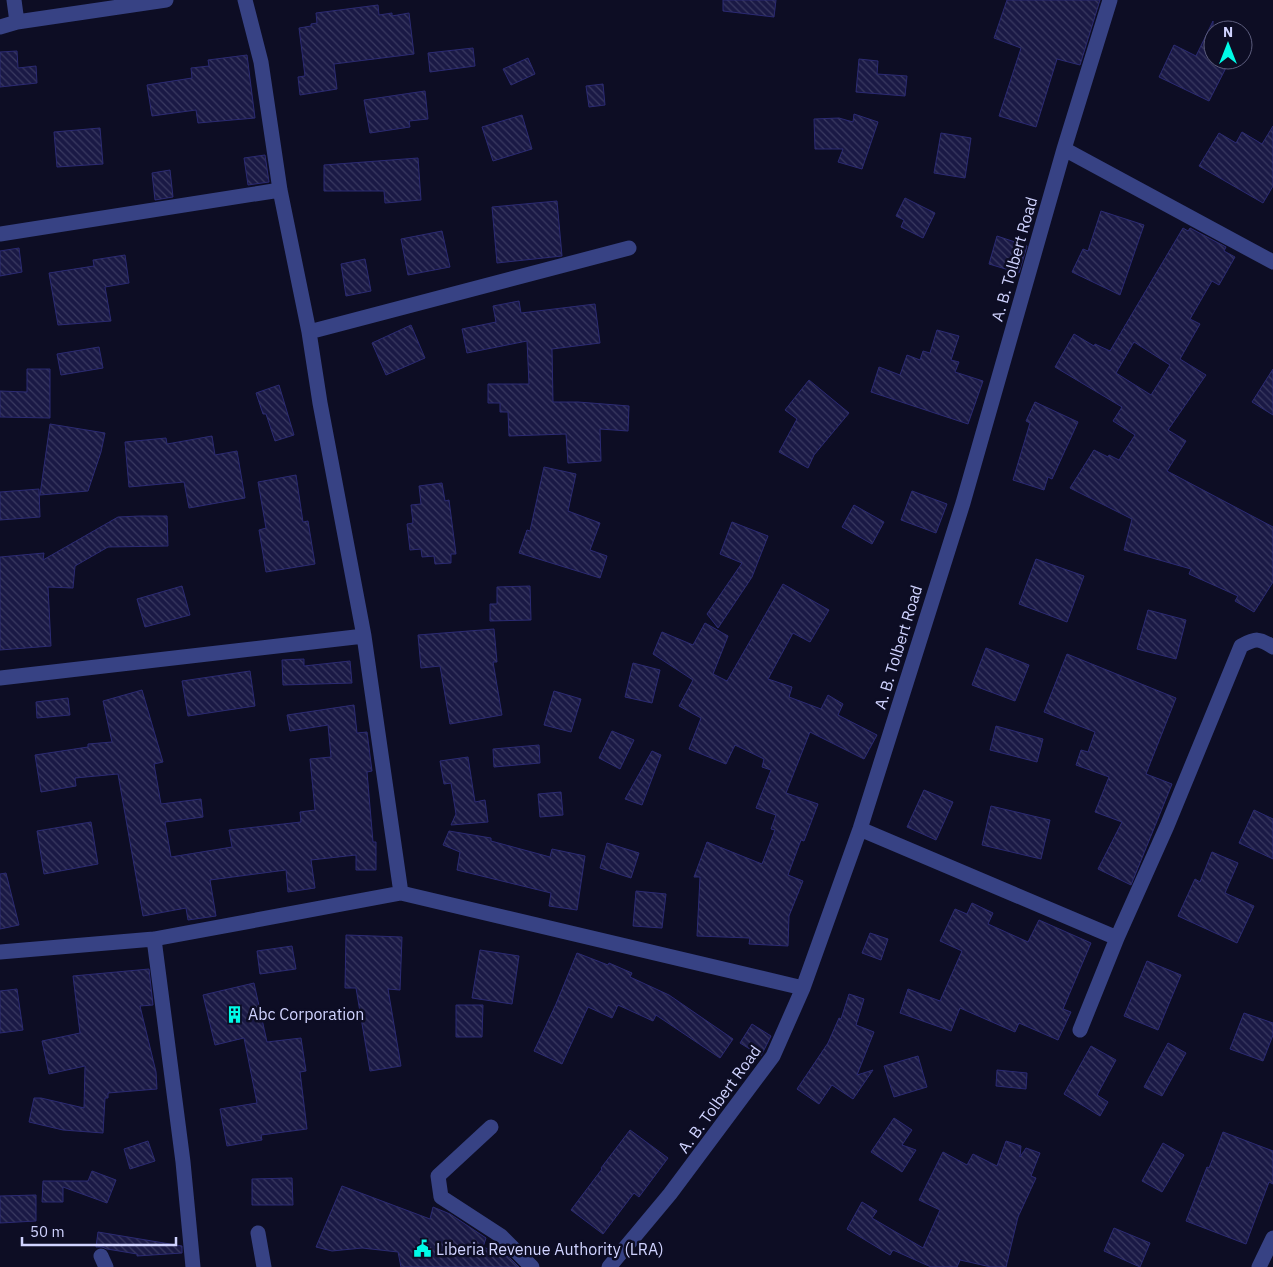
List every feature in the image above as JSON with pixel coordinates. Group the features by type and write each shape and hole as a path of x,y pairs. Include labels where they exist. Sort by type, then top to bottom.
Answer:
{"street":[{"path":"14,0 17,22"},
{"path":"0,27 17,22 166,0"},
{"path":"245,0 261,62 280,190 309,332 320,403 364,636 401,893"},
{"name":"A. B. Tolbert Road","path":"615,1263 635,1235 670,1194 773,1056 803,988 860,829 963,503 1064,149 1110,0"},
{"path":"1064,149 1273,262"},
{"path":"0,234 280,190"},
{"path":"309,332 629,248"},
{"path":"0,678 364,636"},
{"path":"1080,1030 1117,938 1168,826 1242,646 1251,640 1262,640 1273,647"},
{"path":"860,829 1117,938"},
{"path":"0,952 154,939 401,893 803,988"},
{"path":"154,939 183,1162 193,1267"},
{"path":"491,1127 438,1176 441,1197 501,1236 532,1267"},
{"path":"258,1233 264,1267"},
{"path":"1259,1267 1273,1238"}],"building":[{"path":"723,0 776,0 774,17 723,11"},
{"path":"1007,0 1100,0 1080,65 1057,59 1036,127 999,116 1021,48 994,38"},
{"path":"378,5 379,15 392,13 392,16 409,13 414,54 334,64 337,89 300,95 298,77 305,76 299,28 317,23 316,13"},
{"path":"1203,42 1203,70 1225,70 1209,101 1159,77 1174,45 1196,56"},
{"path":"473,48 475,66 430,72 428,53"},
{"path":"17,51 18,68 36,66 37,83 0,87 0,52"},
{"path":"247,55 255,118 198,123 196,110 152,116 147,85 192,78 191,68 209,66 208,60"},
{"path":"528,58 535,74 511,85 503,69"},
{"path":"859,59 878,61 877,74 907,76 905,96 856,92"},
{"path":"603,84 605,105 589,107 586,86"},
{"path":"425,91 428,119 409,121 410,127 370,133 364,100"},
{"path":"854,114 878,122 862,169 838,162 843,149 815,149 814,119 839,118 853,122"},
{"path":"522,115 532,149 493,161 482,127"},
{"path":"1273,126 1273,186 1263,203 1199,166 1219,133 1236,143 1242,132 1262,144"},
{"path":"100,128 103,164 57,167 54,132"},
{"path":"941,133 971,138 965,178 934,173"},
{"path":"265,155 269,182 248,185 244,158"},
{"path":"418,158 421,200 385,203 384,191 324,191 324,165"},
{"path":"170,170 173,197 155,200 152,173"},
{"path":"905,198 935,213 923,238 901,227 904,220 896,216"},
{"path":"557,201 562,256 497,263 492,207"},
{"path":"1101,211 1144,225 1120,295 1072,272 1083,249 1088,251"},
{"path":"1183,228 1188,231 1190,228 1226,247 1224,251 1235,257 1219,285 1212,281 1190,319 1200,324 1180,359 1206,375 1168,430 1186,441 1167,471 1273,527 1273,582 1254,612 1235,601 1238,596 1189,574 1191,569 1124,550 1132,519 1070,488 1094,450 1119,460 1135,435 1113,421 1122,407 1055,367 1074,334 1094,346 1095,344 1110,351","holes":["1134,342 1170,365 1151,395 1116,373"]},
{"path":"442,231 450,267 408,275 401,239"},
{"path":"997,236 1027,246 1019,273 989,264"},
{"path":"19,248 22,272 0,276 0,251"},
{"path":"125,255 129,283 105,287 111,321 58,325 49,273 94,266 93,260"},
{"path":"365,259 371,291 346,296 341,264"},
{"path":"519,301 521,313 595,304 600,343 552,349 553,402 629,406 628,431 600,429 601,461 568,463 566,434 509,436 508,412 500,412 500,403 488,403 488,384 529,384 527,341 467,353 462,329 496,322 493,306"},
{"path":"411,325 425,358 386,375 372,343"},
{"path":"937,330 959,336 951,360 959,362 955,372 983,381 968,424 871,392 879,367 900,375 907,355 920,360 923,351 930,353"},
{"path":"99,347 103,368 61,375 57,354"},
{"path":"27,369 50,369 50,418 0,417 0,391 27,392"},
{"path":"1273,369 1273,415 1252,402"},
{"path":"809,380 849,413 814,455 808,468 779,452 797,419 785,410"},
{"path":"279,385 294,435 275,441 266,414 263,414 256,393"},
{"path":"1035,402 1078,422 1052,479 1048,477 1044,490 1013,480 1030,423 1026,421"},
{"path":"50,424 105,433 101,452 88,491 40,495"},
{"path":"212,436 215,455 237,451 245,498 189,508 184,482 129,487 125,442 166,438 167,444"},
{"path":"544,467 576,474 568,511 600,523 590,550 607,556 600,578 519,553 527,530 530,531"},
{"path":"296,475 303,522 308,521 315,564 266,572 259,530 266,528 258,482"},
{"path":"442,483 445,501 449,500 456,554 451,554 451,563 435,564 434,556 422,557 421,549 410,550 407,524 413,523 411,505 421,504 419,486"},
{"path":"39,489 40,517 0,520 0,492"},
{"path":"912,491 947,504 936,533 901,520"},
{"path":"854,505 884,522 872,544 842,527"},
{"path":"167,516 168,546 108,547 75,566 73,588 48,587 51,646 0,650 0,557 44,553 43,560 118,517"},
{"path":"732,522 768,536 752,577 718,628 707,614 742,563 720,554"},
{"path":"1036,559 1084,576 1067,622 1019,604"},
{"path":"783,584 829,610 810,642 793,633 768,679 792,687 789,697 821,709 828,695 843,704 838,715 877,735 864,759 810,732 786,793 818,804 804,841 801,840 788,875 803,881 789,916 788,946 749,944 750,938 697,936 700,877 694,877 707,842 762,864 775,830 771,829 776,815 756,808 771,770 762,767 764,759 735,745 726,764 689,749 701,718 679,706 693,680 653,654 662,632 693,645 705,623 728,636 713,674 727,681"},
{"path":"182,586 190,615 145,627 137,599"},
{"path":"530,586 531,620 490,621 490,604 497,604 497,587"},
{"path":"1148,610 1186,620 1176,659 1137,649"},
{"path":"494,629 497,662 493,662 502,715 450,724 440,666 421,668 418,635"},
{"path":"986,648 1029,665 1015,701 972,685"},
{"path":"1067,654 1176,698 1146,774 1172,784 1131,885 1098,869 1122,822 1095,812 1109,777 1076,765 1081,750 1088,752 1095,732 1044,712"},
{"path":"304,659 304,666 350,661 352,683 283,685 282,660"},
{"path":"633,663 660,670 652,703 625,697"},
{"path":"250,671 255,706 188,716 182,681"},
{"path":"142,690 163,762 154,764 161,804 201,799 203,817 165,822 171,857 232,847 229,830 301,822 300,812 315,810 310,759 331,757 328,725 290,731 287,715 354,705 357,733 367,732 372,771 367,772 373,842 376,842 376,870 356,870 356,855 311,860 315,888 288,892 286,870 210,880 216,916 188,920 186,908 143,916 118,774 75,778 76,786 41,792 35,755 88,747 88,744 112,742 103,701"},
{"path":"554,691 581,699 571,732 544,725"},
{"path":"68,698 70,715 37,718 36,702"},
{"path":"996,726 1043,739 1037,762 990,750"},
{"path":"612,731 634,740 620,769 599,758"},
{"path":"539,745 540,763 494,767 493,749"},
{"path":"652,751 661,755 642,805 625,799"},
{"path":"468,757 475,802 485,800 488,822 451,825 456,814 451,783 444,784 440,761"},
{"path":"924,790 953,802 936,840 907,827"},
{"path":"561,792 563,815 540,817 538,794"},
{"path":"991,806 1050,820 1041,859 982,845"},
{"path":"1254,810 1273,819 1273,859 1239,843"},
{"path":"91,822 98,864 44,874 37,831"},
{"path":"449,831 491,838 491,841 550,857 552,849 585,856 577,910 549,906 551,893 457,870 460,852 443,845"},
{"path":"607,843 639,853 631,878 600,868"},
{"path":"1212,852 1238,863 1225,893 1254,906 1237,943 1178,916 1195,879 1200,882"},
{"path":"6,873 19,925 0,929 0,874"},
{"path":"636,891 666,894 662,928 633,926"},
{"path":"972,903 993,913 988,924 1028,942 1039,920 1091,943 1063,1009 1071,1012 1058,1040 1019,1023 1015,1032 960,1008 951,1031 900,1013 908,989 940,1001 962,951 940,941 955,909 967,914"},
{"path":"870,933 888,939 881,960 862,953"},
{"path":"346,935 402,937 400,990 388,989 401,1066 370,1071 356,988 345,988"},
{"path":"292,946 296,969 260,974 257,951"},
{"path":"480,950 519,956 512,1004 472,998"},
{"path":"577,953 608,965 609,963 632,973 630,977 669,995 733,1039 720,1058 656,1015 653,1021 618,1005 612,1018 588,1007 562,1064 534,1051"},
{"path":"1147,961 1181,975 1158,1030 1124,1016"},
{"path":"149,969 153,1005 140,1006 156,1072 157,1089 108,1093 108,1098 105,1098 103,1133 63,1130 29,1122 34,1098 84,1108 85,1066 49,1074 42,1041 80,1033 73,976"},
{"path":"254,983 267,1042 301,1038 306,1071 300,1072 307,1129 261,1135 262,1140 227,1146 220,1109 257,1103 244,1038 215,1045 203,995"},
{"path":"17,989 23,1030 0,1033 0,991"},
{"path":"849,994 864,999 856,1025 874,1032 857,1075 873,1070 853,1099 832,1085 819,1104 797,1089 828,1043 839,1018 841,1019"},
{"path":"456,1005 483,1005 482,1037 456,1037"},
{"path":"1244,1013 1273,1023 1273,1035 1263,1061 1230,1049"},
{"path":"752,1024 771,1036 761,1056 740,1043"},
{"path":"1168,1043 1186,1053 1162,1096 1144,1087"},
{"path":"1091,1046 1116,1060 1097,1095 1108,1102 1100,1116 1064,1094"},
{"path":"918,1056 927,1087 894,1097 884,1066"},
{"path":"997,1070 1027,1073 1026,1089 996,1086"},
{"path":"894,1118 912,1130 902,1145 916,1150 902,1172 871,1152"},
{"path":"630,1130 668,1158 639,1197 634,1193 603,1234 571,1210"},
{"path":"1223,1132 1273,1151 1273,1184 1269,1182 1246,1244 1186,1221"},
{"path":"148,1141 155,1161 130,1169 124,1149"},
{"path":"1006,1141 1021,1146 1020,1157 1026,1148 1040,1153 1031,1176 1036,1178 1018,1217 1006,1267 991,1267 960,1260 957,1267 931,1267 893,1250 890,1255 847,1229 862,1202 877,1211 872,1218 923,1248 940,1210 919,1200 943,1152 967,1165 973,1154 997,1166"},
{"path":"1163,1143 1184,1155 1162,1192 1142,1181"},
{"path":"92,1171 116,1180 107,1203 63,1187 63,1202 42,1202 43,1181 88,1181"},
{"path":"292,1178 293,1205 252,1205 252,1179"},
{"path":"342,1186 430,1219 433,1207 450,1214 486,1238 483,1247 509,1257 519,1267 401,1267 398,1252 362,1248 332,1251 316,1247"},
{"path":"36,1195 36,1221 0,1223 0,1196"},
{"path":"1114,1228 1150,1243 1140,1267 1104,1251"},
{"path":"98,1232 182,1246 182,1253 137,1256 137,1254 96,1247"}],"place":[{"name":"Abc Corporation","path":"234,1014"},
{"name":"Liberia Revenue Authority (LRA)","path":"422,1249"}]}
